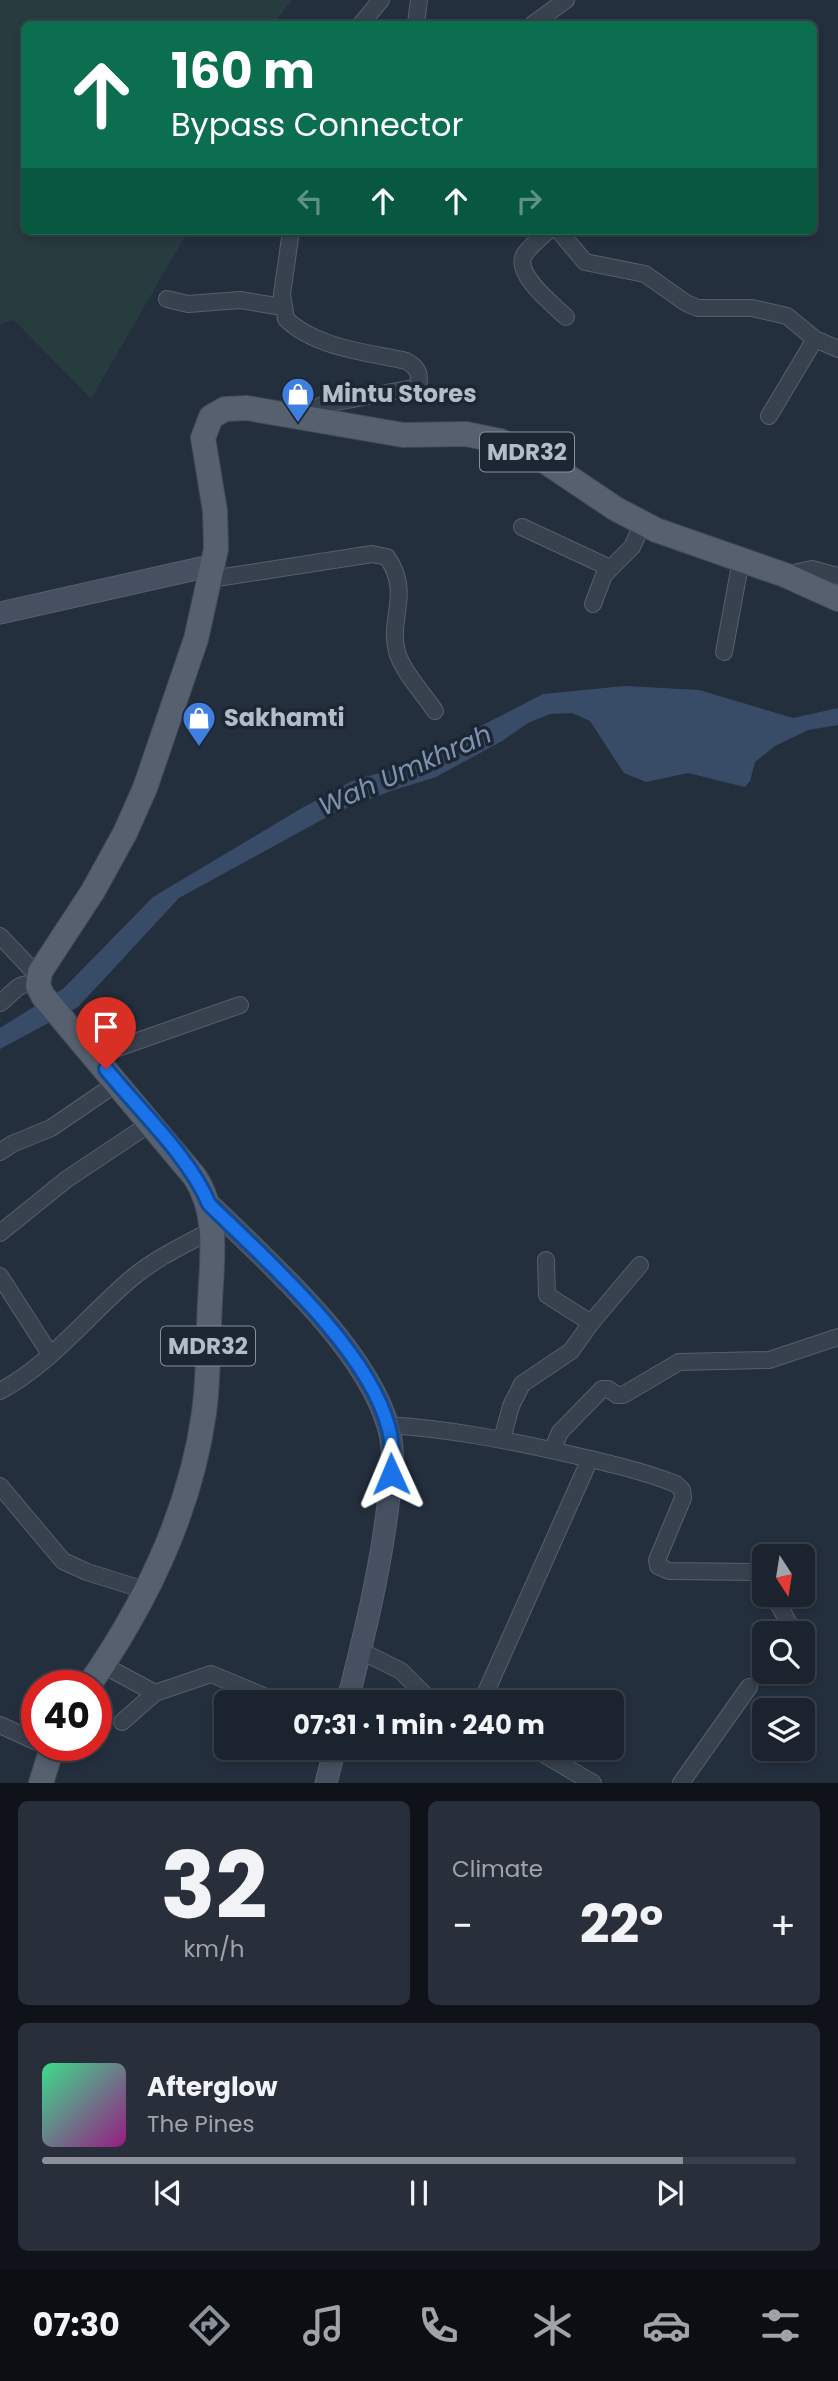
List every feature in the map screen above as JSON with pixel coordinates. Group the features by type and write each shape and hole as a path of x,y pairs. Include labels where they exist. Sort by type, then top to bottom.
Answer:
{"main road":[{"name":"MDR32","path":"100,1670 148,1591 174,1527 200,1435 207,1372 212,1230 209,1204 195,1177 72,1029 40,986 53,949 93,891 125,833 145,788 182,685 212,572 217,527 204,446 211,417 225,409 247,408 403,435 466,434 500,441 543,460 616,509 643,523 785,575 838,599"},
{"path":"41,1783 44,1761"}],"street":[{"path":"363,21 380,0"},
{"path":"416,21 419,0"},
{"path":"537,21 566,0"},
{"path":"291,235 282,307 286,319 302,331 334,344 406,360 414,365 419,373 418,385 414,388 325,404 299,415"},
{"path":"544,235 523,257 522,265 525,275 535,287 566,317"},
{"path":"562,235 585,262 645,274 686,303 698,308 752,309 787,316 815,339 838,349"},
{"path":"167,299 188,304 240,300 282,307"},
{"path":"769,416 815,339"},
{"path":"593,604 604,575 632,547 643,523"},
{"path":"522,527 610,568"},
{"path":"0,613 212,572 372,554 387,557 394,568 399,586 397,652 435,711"},
{"path":"724,652 741,560"},
{"path":"785,575 812,569 838,576"},
{"path":"0,936 40,986"},
{"path":"0,1003 19,985 29,983 40,986"},
{"path":"94,1056 240,1005"},
{"path":"0,1153 12,1144 51,1128 117,1083"},
{"path":"0,1233 67,1179 151,1123"},
{"path":"209,1204 337,1337 372,1389 388,1425 393,1457 383,1551 350,1690"},
{"path":"0,1391 29,1373 132,1278 158,1259 212,1230"},
{"path":"546,1259 547,1295 591,1323"},
{"path":"502,1439 511,1406 522,1384 571,1351 640,1265"},
{"path":"0,1276 50,1354"},
{"path":"552,1450 560,1432 602,1389 622,1395 679,1362 769,1360 838,1337"},
{"path":"388,1425 447,1430 502,1439 590,1459 676,1484 682,1490 683,1498 657,1560 662,1570 752,1572"},
{"path":"487,1690 590,1459"},
{"path":"0,1486 63,1561 87,1572 148,1591"},
{"path":"359,1650 401,1671 420,1690"},
{"path":"103,1665 155,1693"},
{"path":"122,1722 155,1693 211,1674 249,1690"},
{"path":"681,1783 749,1687"},
{"path":"0,1725 21,1734"},
{"path":"326,1783 332,1760"},
{"path":"554,1760 593,1783"}],"green space":[{"path":"0,0 292,0 275,21 21,21 21,235 186,235 91,399 14,320 0,324"}],"water":[{"name":"Wah Umkhrah","path":"625,686 699,690 793,718 838,708 838,725 808,730 775,746 755,762 750,781 745,787 688,773 646,782 624,773 590,721 572,713 550,714 528,723 502,741 436,777 336,812 179,898 78,1007 0,1049 0,1028 64,988 153,897 302,808 352,781 390,770 435,750 543,694"}],"place":[{"name":"Mintu Stores","path":"298,424"},
{"name":"Sakhamti","path":"199,748"}],"route":[{"path":"106,1069 186,1165 201,1186 209,1204 297,1293 337,1337 355,1362 372,1389 388,1425 393,1457 391,1474"}]}
